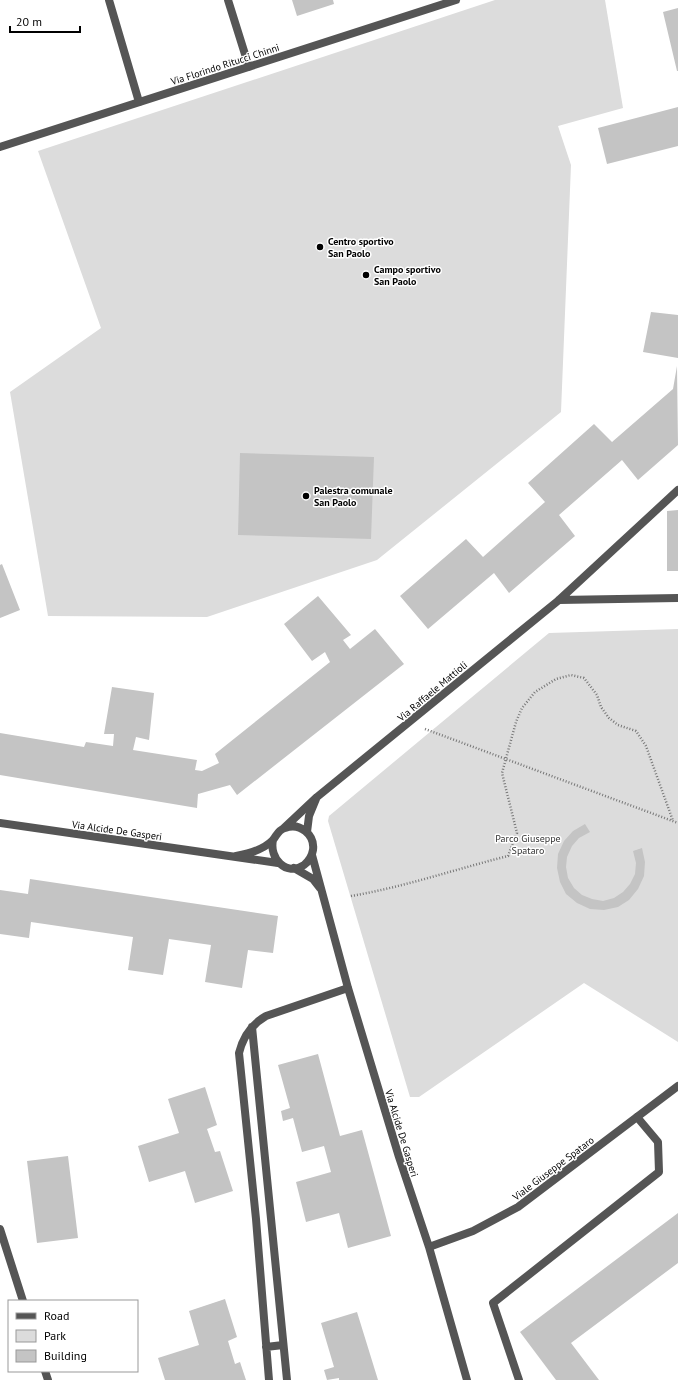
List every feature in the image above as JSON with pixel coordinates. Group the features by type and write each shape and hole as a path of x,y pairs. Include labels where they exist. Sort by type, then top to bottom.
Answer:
{"street":[{"path":"109,0 139,102"},
{"path":"228,0 249,67"},
{"name":"Via Florindo Ritucci Chinni","path":"0,147 456,0"},
{"name":"Via Raffaele Mattioli","path":"284,828 317,797 559,600 678,490"},
{"path":"559,600 678,598"},
{"name":"Via Raffaele Mattioli","path":"307,832 309,816 317,797"},
{"name":"Via Alcide De Gasperi","path":"0,823 278,863"},
{"path":"296,827 307,832 313,843 312,855 305,864 294,868 288,868 278,863 272,850 273,840 279,831 284,828 296,827"},
{"name":"Via Alcide De Gasperi","path":"232,857 261,848 273,840"},
{"name":"Via Alcide De Gasperi","path":"312,855 348,988 396,1149 429,1247 467,1380"},
{"name":"Via Alcide De Gasperi","path":"294,868 313,879 322,891"},
{"path":"269,1380 257,1233 239,1053 242,1042 259,1020 266,1016 348,988"},
{"path":"250,1031 287,1380"},
{"name":"Viale Giuseppe Spataro","path":"429,1247 473,1231 518,1207 678,1086"},
{"path":"518,1380 492,1303 658,1172 658,1142 637,1117"},
{"path":"0,1229 23,1300"},
{"path":"257,1233 272,1232"},
{"path":"266,1346 283,1345"}],"path":[{"path":"351,896 384,891 450,871 508,856 517,833 502,773 505,759 522,708 535,692 556,679 571,675 584,678 597,695 601,707 609,718 618,726 636,731 646,746 673,821"},
{"path":"420,727 678,823"}],"green space":[{"name":"Centro sportivo San Paolo","path":"495,0 605,0 623,108 558,126 571,165 561,412 377,560 207,617 48,616 10,392 101,328 38,151"},
{"name":"Parco Giuseppe Spataro","path":"678,629 678,1042 584,983 419,1097 410,1097 328,821 329,816 549,633"}],"building":[{"path":"292,0 333,0 334,4 297,16"},
{"path":"678,8 678,71 677,71 663,12"},
{"path":"678,107 678,146 607,164 598,128"},
{"path":"651,312 678,315 678,358 643,352"},
{"path":"677,366 678,445 638,480 622,460 559,515 575,536 509,593 494,573 428,629 400,596 466,539 483,557 545,502 528,483 594,424 612,442 673,389"},
{"name":"Palestra comunale San Paolo","path":"240,453 374,457 371,539 238,535"},
{"path":"678,510 678,571 667,571 667,511"},
{"path":"2,564 20,610 0,618 0,565"},
{"path":"318,596 351,635 343,640 350,649 375,629 404,664 237,795 230,785 198,794 197,808 0,775 0,733 84,747 86,742 113,746 114,734 104,734 112,687 154,693 149,740 136,737 133,750 197,760 195,770 202,771 219,763 215,754 330,662 325,652 312,661 284,624"},
{"path":"585,824 590,832 579,838 572,846 567,857 566,867 568,878 574,888 582,895 603,901 614,898 623,892 630,884 635,874 636,863 633,851 642,848 645,862 644,876 638,889 629,900 618,907 604,910 590,909 577,903 566,894 560,882 557,868 558,854 564,841 573,831"},
{"path":"30,879 278,916 273,953 248,950 242,988 205,982 211,945 169,939 163,975 128,970 133,937 31,922 29,938 0,934 0,890 28,894"},
{"path":"318,1054 340,1136 362,1130 391,1236 348,1248 339,1213 306,1222 296,1182 331,1172 324,1146 302,1152 293,1118 283,1121 281,1111 290,1108 278,1065"},
{"path":"205,1087 217,1125 207,1129 215,1152 220,1151 233,1191 195,1203 185,1171 149,1182 138,1146 179,1133 168,1099"},
{"path":"68,1156 78,1238 37,1243 27,1161"},
{"path":"678,1213 678,1263 571,1343 599,1380 556,1380 520,1332"},
{"path":"225,1299 237,1337 228,1341 235,1364 240,1362 246,1380 165,1380 158,1358 199,1345 189,1311"},
{"path":"357,1312 378,1380 339,1380 339,1378 327,1380 324,1370 334,1367 321,1323"}],"place":[{"name":"Centro sportivo San Paolo","path":"320,247"},
{"name":"Campo sportivo San Paolo","path":"366,275"},
{"name":"Palestra comunale San Paolo","path":"306,496"}]}
